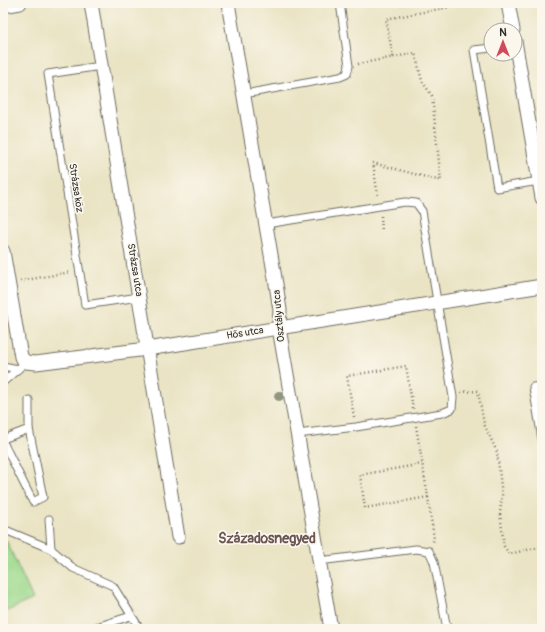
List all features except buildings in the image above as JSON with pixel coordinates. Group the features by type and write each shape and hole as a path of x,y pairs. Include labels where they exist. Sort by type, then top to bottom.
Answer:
{"street":[{"path":"3,6 20,3"},
{"name":"Strázsa utca","path":"91,3 178,537"},
{"name":"Osztály utca","path":"228,3 280,310 279,328 331,629"},
{"path":"508,3 512,22"},
{"path":"518,62 542,198"},
{"path":"3,250 22,363"},
{"name":"Hős utca","path":"22,363 36,364 147,349 542,286"}],"lane":[{"path":"244,94 340,77 347,74 349,66 340,3"},
{"path":"483,49 474,50 497,188 539,181"},
{"name":"Strázsa köz","path":"101,66 48,74 79,271 85,305 139,297"},
{"path":"266,224 405,202 416,203 422,211 452,393 452,409 442,413 356,427 297,434"},
{"path":"3,366 22,363"},
{"path":"3,382 22,363"},
{"path":"542,386 534,387 542,439"},
{"path":"3,442 33,502 43,497 29,429 29,400"},
{"path":"3,439 29,429"},
{"path":"49,519 51,549"},
{"path":"3,529 51,549 73,568 113,586 140,629"},
{"path":"319,561 416,549 429,551 434,562 448,629"},
{"path":"90,629 131,616"}],"path":[{"path":"393,57 386,19 450,8"},
{"path":"349,66 415,53 422,81 432,96 441,181 373,163 382,231"},
{"path":"8,283 79,271"},
{"path":"356,427 347,376 406,366 434,539 429,551"},
{"path":"452,393 478,391 484,424 497,452 502,495 500,513 504,546 509,554 540,547 542,565"},
{"path":"422,464 360,475 365,508 428,497"}],"green space":[{"path":"6,540 33,599 3,613 3,541"}],"district":[{"name":"Századosnegyed","path":"267,538"}]}
